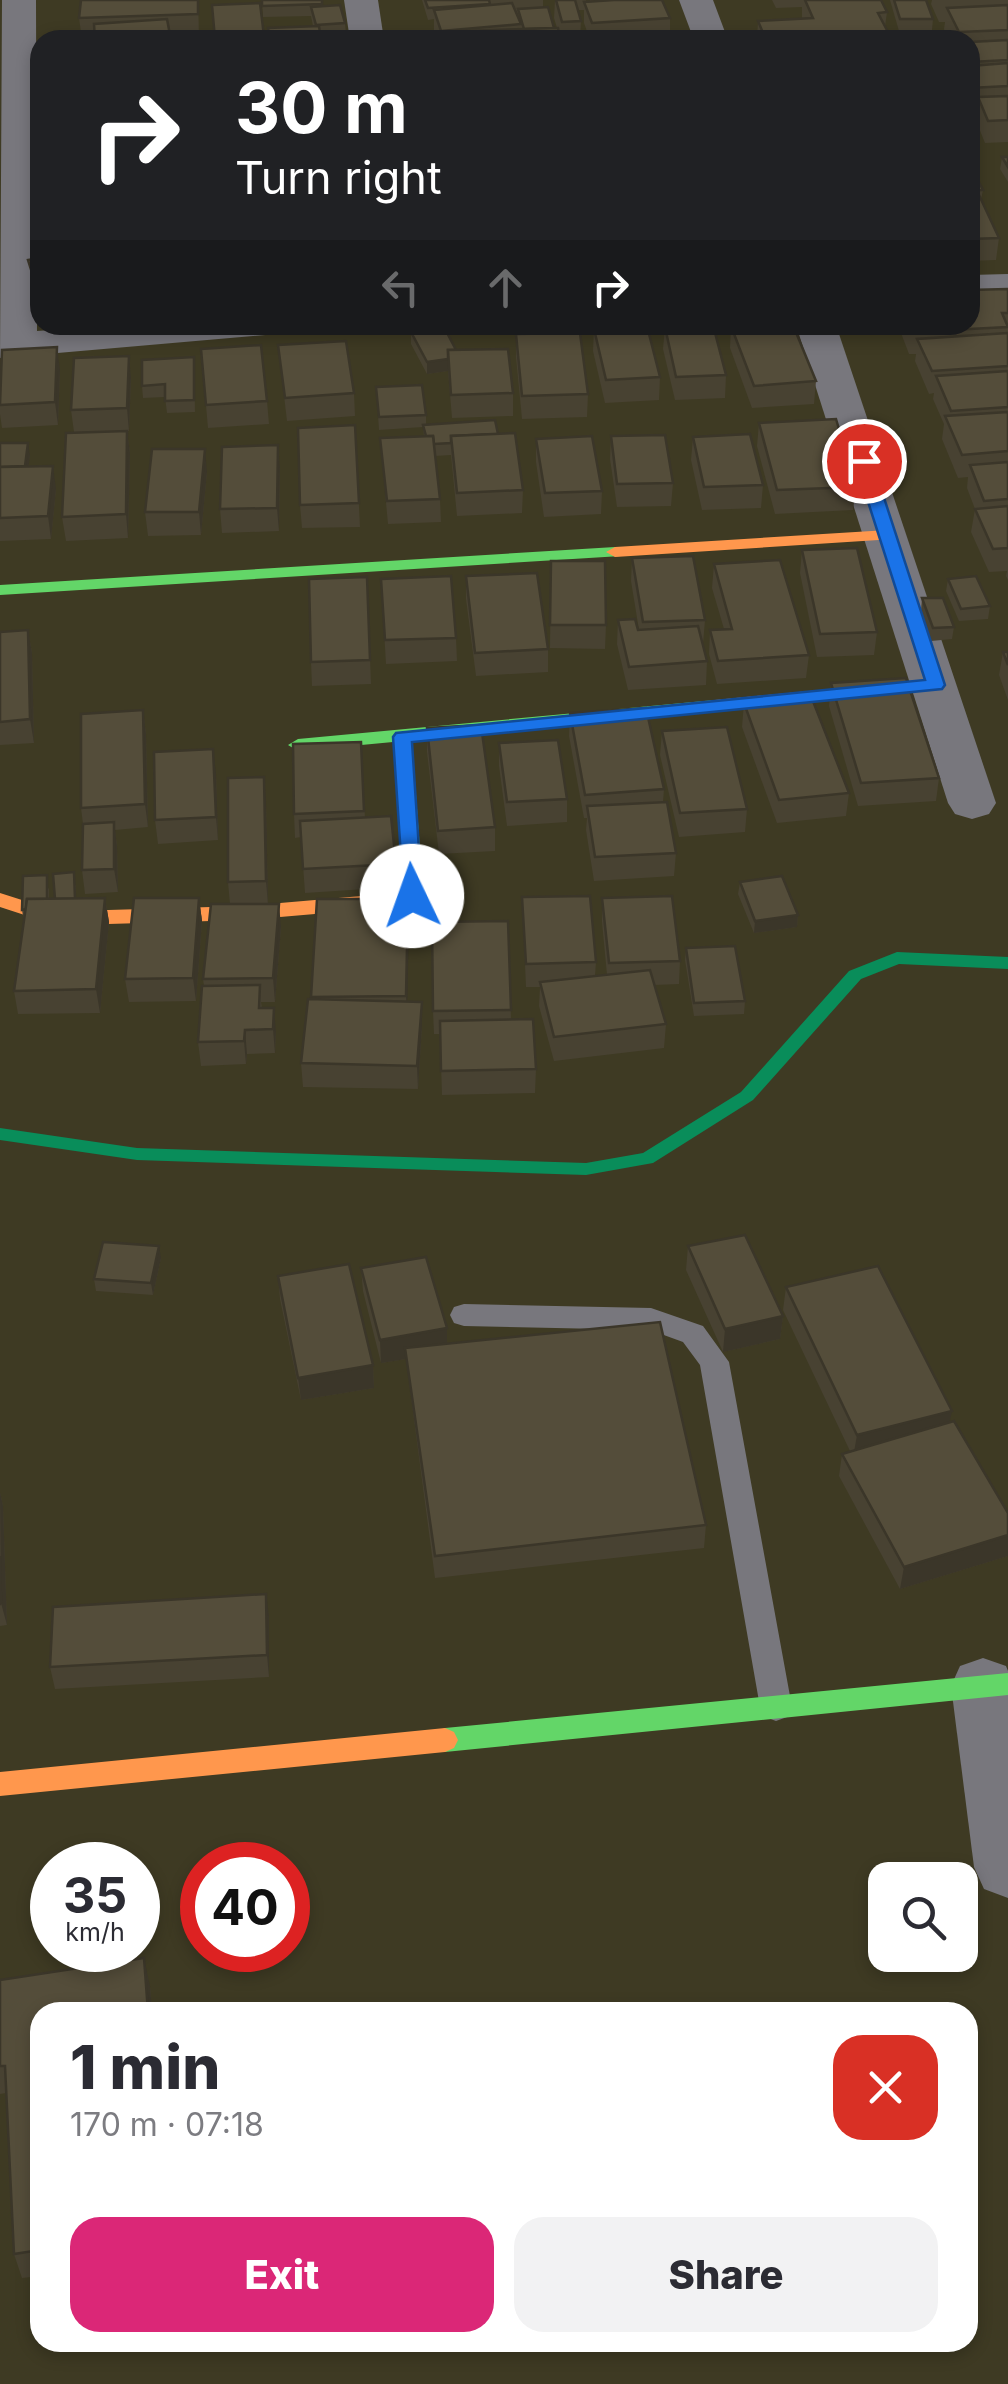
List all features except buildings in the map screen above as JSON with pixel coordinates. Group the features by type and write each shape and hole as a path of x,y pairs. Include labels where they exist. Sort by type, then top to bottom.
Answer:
{"street":[{"path":"19,0 8,346 147,335"},
{"path":"361,0 366,30"},
{"path":"696,0 707,30"},
{"path":"980,287 1008,286"},
{"path":"819,335 888,535 972,803"},
{"path":"0,590 888,535"},
{"path":"298,745 936,685"},
{"path":"0,900 74,918 245,913 408,900 413,890 402,737"},
{"path":"0,1784 996,1685 1008,1866"}],"lane":[{"path":"464,1316 651,1318 693,1334 714,1362 776,1708"}],"waterway":[{"path":"0,1134 137,1154 586,1169 647,1159 747,1096 855,975 897,958 1008,963"}],"traffic: fast":[{"path":"0,590 615,552"},
{"path":"298,745 715,706"},
{"path":"373,902 408,899 413,890 402,737"},
{"path":"445,1740 1008,1684"}],"traffic: slow":[{"path":"615,552 888,535"},
{"path":"715,706 936,685"},
{"path":"0,900 46,915 74,918 245,913 373,902"},
{"path":"0,1784 445,1740"}],"route":[{"path":"412,896 402,737 936,685 864,461"}]}
